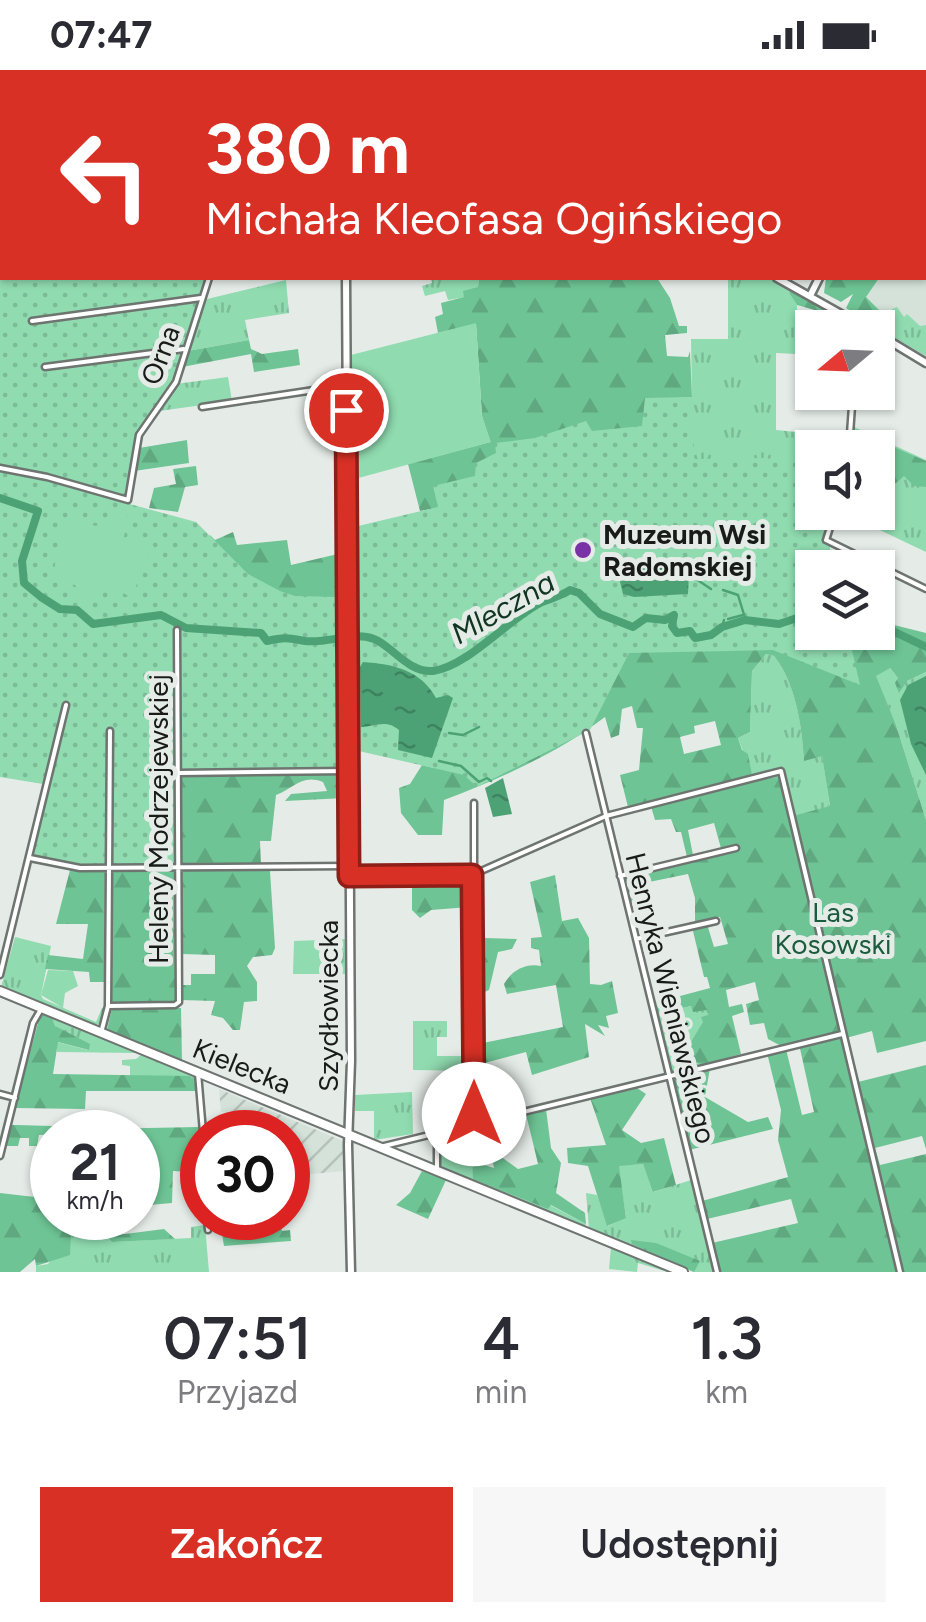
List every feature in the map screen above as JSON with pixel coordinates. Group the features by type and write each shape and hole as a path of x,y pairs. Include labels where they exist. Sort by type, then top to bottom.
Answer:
{"main road":[{"name":"Kielecka","path":"0,991 683,1272"}],"street":[{"name":"Orna","path":"0,468 128,500 139,436 171,392 208,280"},
{"name":"Szydłowiecka","path":"346,280 352,1272"},
{"path":"781,280 836,310"},
{"path":"810,296 817,280"},
{"path":"32,321 202,298"},
{"path":"895,345 926,364"},
{"path":"45,366 186,349"},
{"path":"202,407 346,385"},
{"path":"829,530 826,540 926,589"},
{"name":"Heleny Modrzejewskiej","path":"108,1006 179,1002 176,630"},
{"path":"0,975 66,705"},
{"path":"101,1032 108,1006 110,731"},
{"name":"Henryka Wieniawskiego","path":"586,733 717,1272"},
{"path":"178,773 348,770"},
{"path":"349,876 472,875 606,816 780,772 900,1272"},
{"path":"474,803 474,1123"},
{"path":"620,876 736,848"},
{"path":"30,858 70,868 349,866"},
{"path":"636,939 716,921"},
{"path":"0,1156 34,1023 42,1008"},
{"path":"380,1147 844,1034"},
{"path":"198,1073 201,1110"},
{"path":"0,1094 15,1098"},
{"path":"436,1133 437,1170"},
{"path":"398,1154 403,1140"}],"shaded area":[{"path":"862,280 926,280 926,356 895,337 895,310 846,308"},
{"path":"219,1089 269,1110 221,1110"},
{"path":"310,1127 343,1141 345,1171 310,1174"}],"green space":[{"path":"0,280 206,280 173,384 137,436 126,503 196,522 248,574 280,591 295,596 337,597 346,634 352,634 352,611 358,608 359,599 353,596 354,527 438,507 433,486 475,476 476,463 496,453 495,443 535,438 586,421 592,431 642,426 645,398 692,397 694,459 765,458 795,462 795,530 826,530 822,540 830,545 830,550 795,550 795,650 852,650 860,685 773,650 629,653 590,730 477,787 464,775 350,749 350,770 177,771 177,865 72,867 28,855 43,784 0,777"},
{"path":"286,280 289,313 245,320 249,340 188,351 203,300"},
{"path":"431,280 479,280 478,287 465,297 448,300 445,291 425,296 422,286"},
{"path":"479,280 658,280 670,298 679,326 687,326 687,333 665,335 667,356 688,357 690,351 692,397 664,399 667,408 535,505 447,506 420,511 408,464 490,442 482,416 476,324 438,333 435,317 443,314 441,303 464,297 463,291 478,287"},
{"path":"728,280 776,280 791,287 789,293 797,305 795,354 776,353 776,430 795,432 795,471 633,533 692,396 691,339 728,339"},
{"path":"826,280 878,280 866,297 879,310 846,308 853,294 841,302 824,293"},
{"path":"791,289 829,310 797,305 789,293"},
{"path":"897,307 904,317 907,314 920,326 926,325 926,356 895,338 895,310 892,310"},
{"path":"476,323 482,416 491,442 351,480 351,355"},
{"path":"249,340 251,349 262,354 298,349 300,365 254,372 251,354 182,367 188,351"},
{"path":"228,377 232,401 159,411 176,384"},
{"path":"187,440 189,463 134,471 139,448"},
{"path":"895,446 926,460 926,552 880,530 895,530"},
{"path":"895,448 926,461 926,487 914,486 904,476 896,483"},
{"path":"196,466 198,485 185,487 178,512 149,508 154,488 176,484 173,469"},
{"path":"129,504 124,537 154,546 152,553 148,554 132,597 104,585 98,601 88,597 82,645 79,640 83,597 75,585 52,579 65,518 96,526"},
{"path":"233,532 237,545 287,540 291,565 342,553 343,643 207,620 210,535 215,540"},
{"name":"Las Kosowski","path":"795,554 795,650 895,650 895,625 926,633 926,672 907,681 899,693 895,683 898,678 890,668 876,676 926,820 926,1041 877,1053 872,1031 846,1038 858,1082 926,1065 926,1149 922,1136 875,1148 880,1165 926,1154 926,1272 719,1272 712,1243 798,1223 791,1199 707,1219 702,1201 788,1177 778,1140 781,1110 767,1053 786,1049 802,1115 814,1112 799,1044 783,1047 768,1039 764,1023 750,1025 746,1004 759,1000 755,982 726,990 729,1007 742,1004 744,1012 732,1016 741,1054 701,1065 683,1055 703,1022 701,1017 708,1015 707,1010 693,1012 691,1006 657,1014 654,1003 710,988 692,927 707,924 714,947 728,944 720,917 695,924 695,898 688,874 649,882 652,898 630,905 623,877 722,852 714,823 688,830 693,855 687,857 681,832 676,832 671,819 655,820 651,806 673,798 628,807 620,775 639,770 643,728 637,728 632,706 622,709 619,735 611,738 605,717 527,764 444,800 442,835 418,835 401,813 399,788 410,784 422,765 434,768 451,723","holes":["766,654 774,656 793,692 804,761 822,756 830,806 793,816 796,838 778,777 763,779 752,775 748,754 738,738 750,732 752,671","715,721 721,745 684,754 680,737 695,733 694,726"]},
{"path":"766,654 774,656 782,667 793,692 804,760 822,755 830,807 797,839 778,777 763,779 752,775 738,738 750,732 752,671"},
{"path":"889,667 898,678 907,681 926,672 926,820 896,725 875,676"},
{"path":"344,773 345,798 285,801 291,794 327,791 323,782 315,780 298,783 276,795 271,841 260,841 261,865 180,867 179,775"},
{"path":"70,870 105,870 104,982 90,982 89,972 45,969 48,955 83,959 88,924 56,924"},
{"path":"110,870 176,870 174,1003 109,1004"},
{"path":"180,870 270,871 275,948 272,955 253,957 247,966 257,982 257,1001 244,1002 240,1030 233,1030 223,1018 211,1015 215,1001 181,1000 181,985 191,985 191,974 215,974 215,955 182,954"},
{"path":"555,875 562,921 578,918 589,938 590,984 612,981 618,1013 606,1016 609,1028 598,1025 605,1036 585,1024 589,1057 532,1075 526,1052 477,1065 478,1044 563,1027 556,985 507,994 504,984 520,969 541,966 539,950 531,948 531,938 542,937 530,882"},
{"path":"464,877 470,882 469,907 431,910 420,918 412,910 412,881 456,881"},
{"path":"15,937 51,946 43,999 96,1022 102,1008 102,1023 94,1025 1,987"},
{"path":"484,938 517,939 512,949 498,952 489,990 480,994 477,942"},
{"path":"346,939 346,974 293,974 294,941"},
{"path":"48,970 73,971 78,986 65,993 63,1008 41,995"},
{"path":"691,1006 707,1009 708,1015 683,1055 701,1065 672,1072 657,1014"},
{"path":"112,1008 181,1008 182,1061 107,1030"},
{"path":"40,1016 52,1017 55,1026 90,1044 89,1050 58,1042 53,1074 190,1076 198,1086 195,1091 86,1091 85,1109 15,1108"},
{"path":"52,1017 137,1053 57,1052 57,1042 88,1050 55,1026"},
{"path":"413,1021 447,1021 447,1037 437,1037 437,1056 413,1056"},
{"path":"141,1055 195,1075 198,1086 189,1076 130,1076 130,1066 122,1065 122,1060"},
{"path":"413,1056 473,1056 473,1071 413,1070"},
{"path":"710,1068 705,1097 748,1122 768,1117 773,1129 689,1150 672,1082"},
{"path":"634,1086 646,1094 622,1130 641,1143 664,1138 676,1185 653,1192 643,1164 619,1166 626,1218 607,1226 588,1166 568,1163 567,1148 606,1145 590,1098"},
{"path":"412,1092 413,1134 374,1140 374,1111 355,1111 355,1095"},
{"path":"546,1109 551,1148 561,1163 556,1193 585,1213 586,1224 551,1205 548,1209 473,1179 472,1150 478,1163 494,1168 491,1154 518,1169 538,1164 526,1114"},
{"path":"10,1125 30,1126 30,1146 29,1138 20,1138 18,1146 5,1146"},
{"path":"180,1127 180,1171 173,1171 172,1203 160,1204 160,1128"},
{"path":"467,1130 472,1150 470,1163 586,1224 584,1227 441,1168 440,1137"},
{"path":"643,1164 654,1192 694,1179 716,1272 694,1272 589,1229 586,1193 597,1195 608,1226 626,1217 618,1165"},
{"path":"422,1171 446,1180 428,1219 396,1205 410,1193"},
{"path":"0,1193 30,1196 30,1240 71,1240 70,1255 36,1266 35,1259 20,1272 0,1272"},
{"path":"164,1229 175,1239 160,1240 160,1230"},
{"path":"66,1240 206,1240 209,1272 36,1272 36,1266 48,1264"},
{"path":"223,1240 291,1241 224,1246"},
{"path":"631,1240 656,1243 700,1261 694,1272 632,1244"},
{"path":"611,1247 668,1272 638,1263 637,1272 609,1269"}],"water":[{"path":"666,564 689,573 688,594 623,594 617,569"},
{"path":"363,662 405,670 430,688 436,698 453,698 432,758 398,750 399,730 394,727 361,727"},
{"path":"926,676 926,775 911,744 900,700 908,685"},
{"path":"503,778 512,814 493,817 485,788"}],"waterway":[{"name":"Mleczna","path":"0,498 38,511 22,561 24,583 60,609 77,610 93,624 161,615 186,628 261,633 267,641 366,637 380,642 416,668 433,671 460,661 529,610 570,590 579,593 600,614 633,627 646,618 665,620 674,615 672,626 677,633 690,631 695,638 745,620 779,624 795,619"},
{"path":"687,577 690,575 711,589"},
{"path":"723,590 738,595 745,618"},
{"path":"728,619 743,615"},
{"name":"Mleczna","path":"722,627 724,620"},
{"name":"Mleczna","path":"895,632 926,647"},
{"path":"449,733 463,735 479,727"},
{"path":"439,761 461,766 479,782 487,778 491,781"}],"place":[{"name":"Muzeum Wsi Radomskiej","path":"583,550"}],"route":[{"path":"346,410 349,876 472,875 474,1114"}]}
